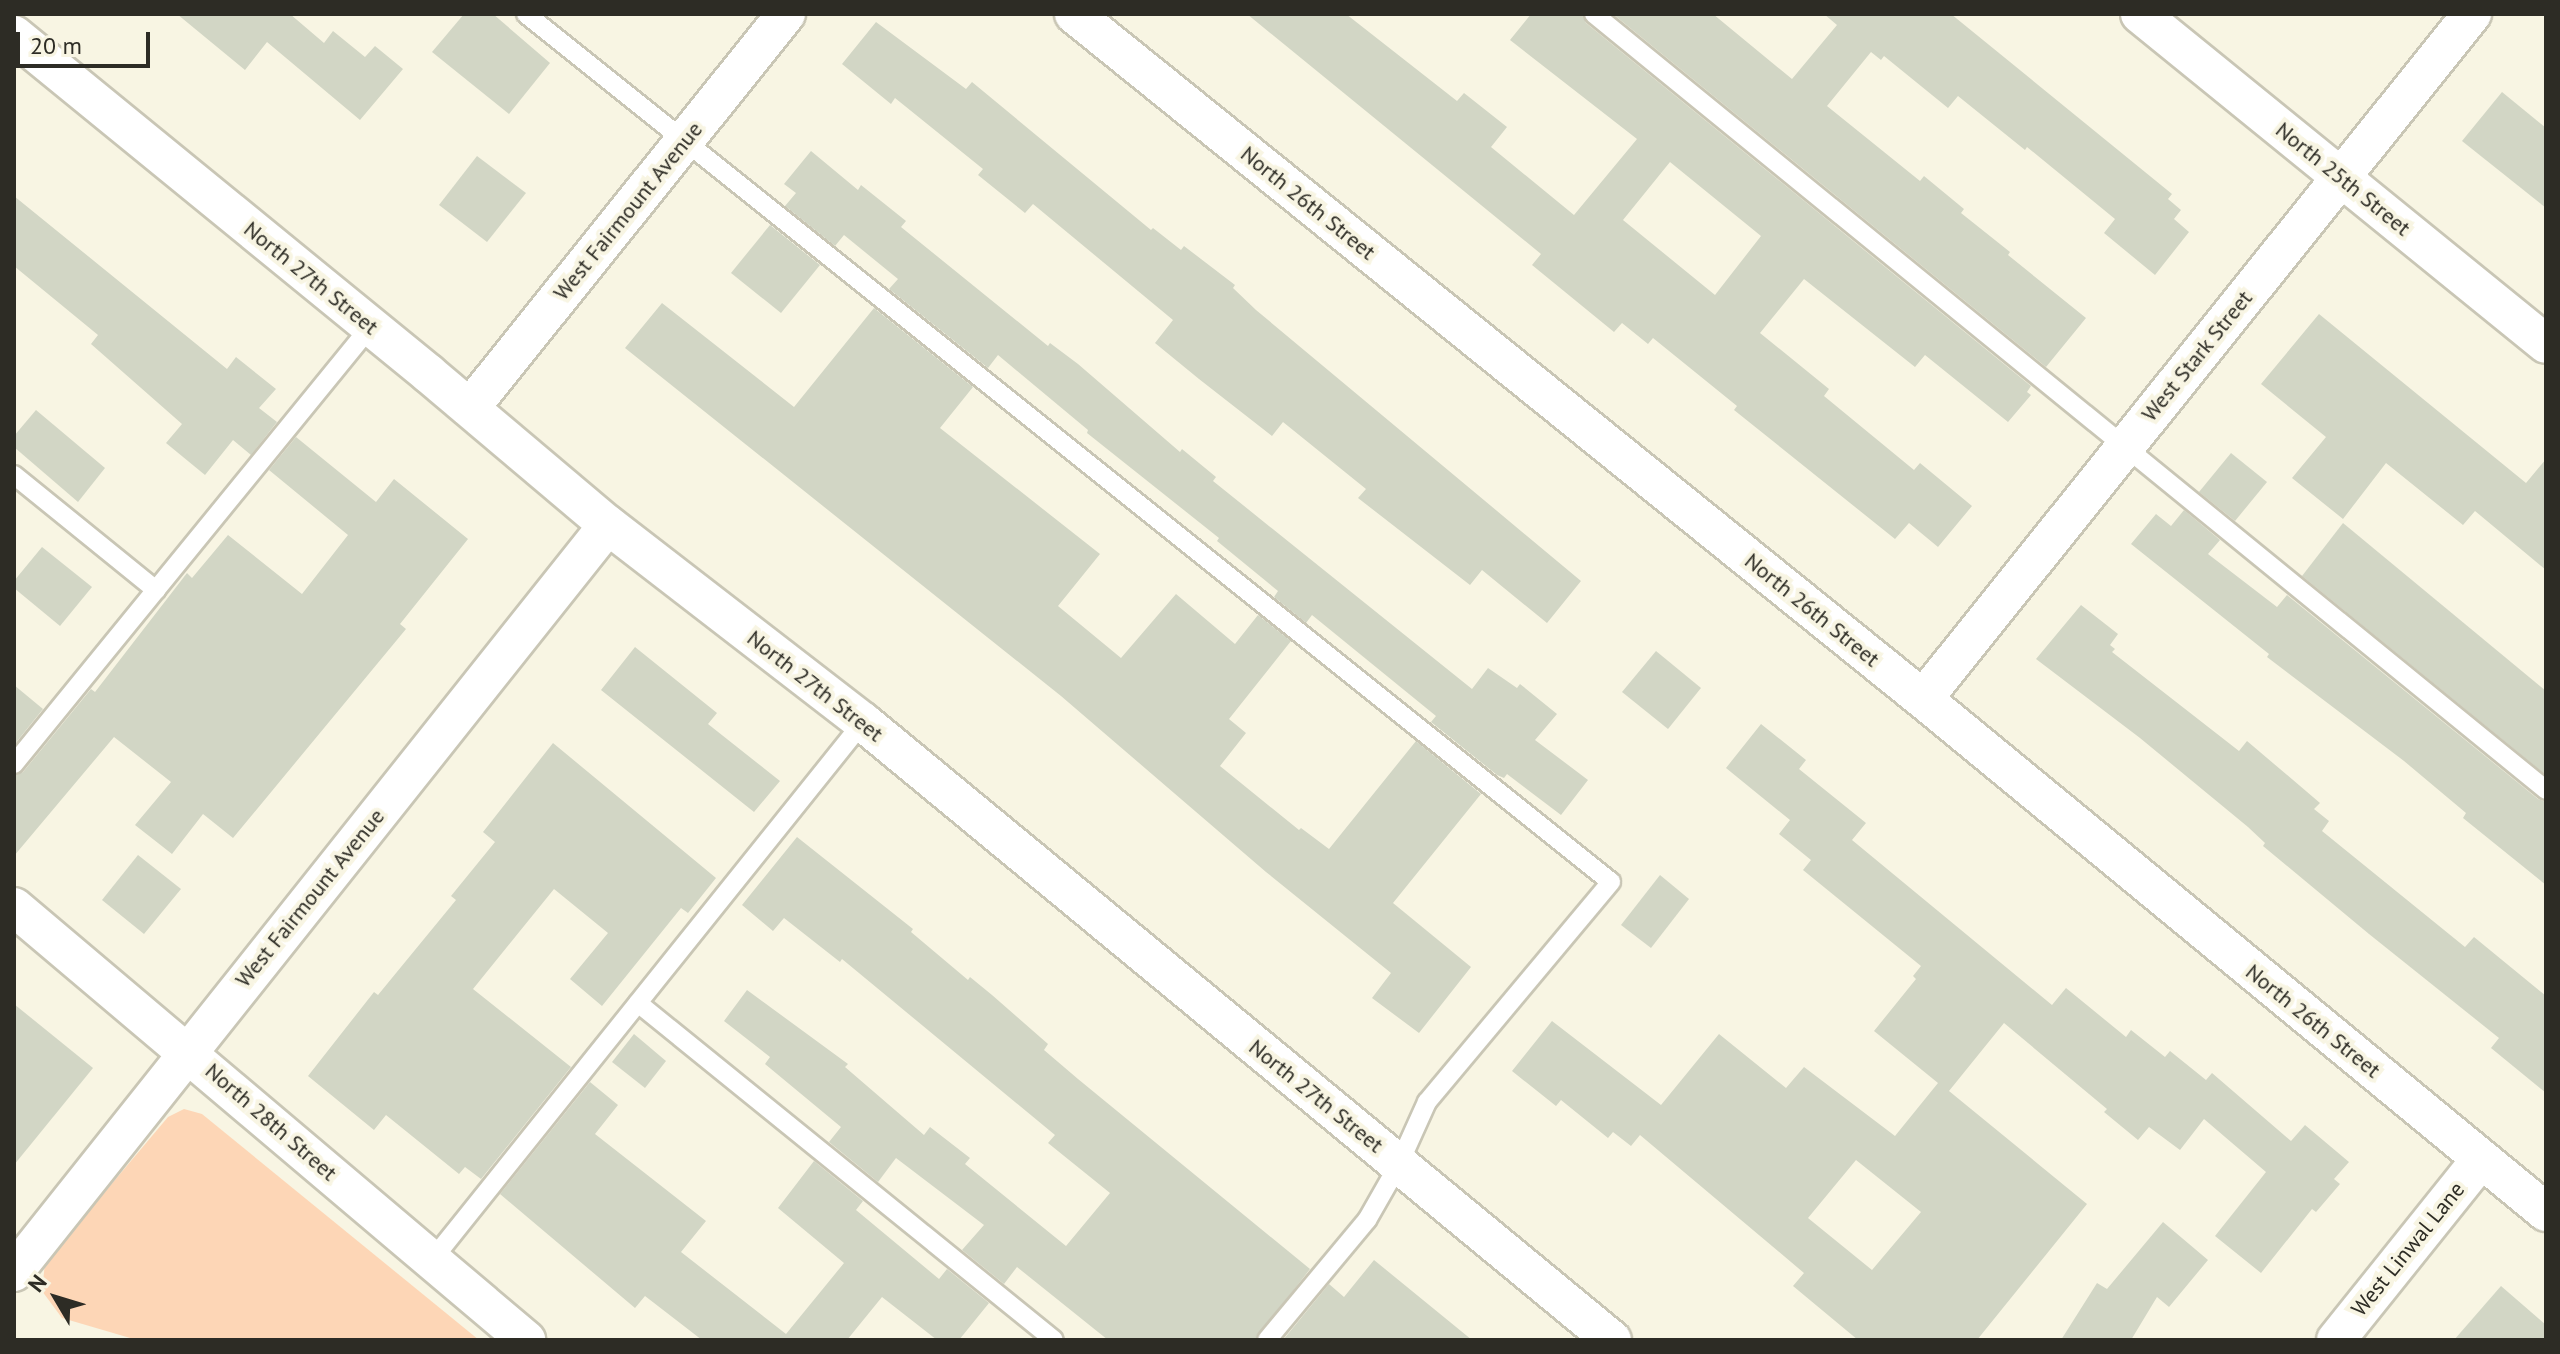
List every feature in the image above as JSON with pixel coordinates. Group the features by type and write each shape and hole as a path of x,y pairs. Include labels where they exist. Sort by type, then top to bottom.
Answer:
{"street":[{"name":"West Fairmount Avenue","path":"470,408 786,14"},
{"name":"North 26th Street","path":"1074,14 1923,699 2546,1212"},
{"name":"North 25th Street","path":"2140,14 2546,344"},
{"name":"West Stark Street","path":"1923,699 2472,14"},
{"name":"North 27th Street","path":"14,35 371,326 608,525 863,722 1612,1340"},
{"name":"West Fairmount Avenue","path":"14,1272 608,525"},
{"name":"North 28th Street","path":"14,907 526,1340"},
{"name":"West Linwal Lane","path":"2336,1340 2481,1159"}],"lane":[{"path":"526,14 683,143 1611,882 1427,1102 1399,1164 1367,1220 1267,1340"},
{"path":"1594,14 2546,790"},
{"path":"14,764 371,326"},
{"path":"14,475 156,590"},
{"path":"432,1260 863,722"},
{"path":"638,1003 1054,1340"}],"shaded area":[{"path":"184,1109 202,1114 479,1340 137,1340 62,1318 42,1291 45,1263 168,1117"}],"building":[{"path":"177,14 290,14 324,43 333,31 365,57 375,46 403,69 360,120 267,42 245,70"},
{"path":"464,14 493,14 550,63 509,114 432,52"},
{"path":"1247,14 1346,14 1457,101 1464,93 1507,127 1491,147 1574,215 1637,139 1510,40 1531,14 1582,14 1586,23 2031,386 2027,392 2031,395 2008,422 1925,355 1915,367 1804,279 1760,333 1829,389 1824,396 1914,470 1920,463 1972,506 1938,547 1909,523 1895,539 1734,410 1737,406 1653,338 1648,344 1622,323 1614,332 1532,265 1541,254","holes":["1670,162 1761,236 1715,295 1623,220"]},
{"path":"1613,14 1713,14 1792,79 1837,25 1824,14 1951,14 2172,194 2168,199 2181,210 2174,219 2189,232 2155,275 2104,233 2115,219 2027,147 2025,150 1958,96 1948,108 1884,56 1881,60 1871,52 1827,106 1920,181 1924,176 1964,209 1961,213 2010,252 2008,255 2086,318 2046,367"},
{"path":"876,22 966,89 972,82 1151,230 1153,228 1181,250 1184,246 1235,285 1233,288 1256,310 1581,581 1547,623 1482,570 1470,585 1358,498 1366,489 1283,422 1272,436 1199,379 1155,343 1173,320 1033,204 1025,213 978,175 983,169 895,98 891,104 842,64"},
{"path":"2502,92 2546,128 2546,208 2462,141"},
{"path":"811,151 858,190 861,185 906,221 901,227 1048,346 1050,343 1078,364 1180,452 1182,449 1216,477 1213,481 1472,689 1488,668 1517,688 1520,684 1557,714 1535,740 1588,780 1561,815 1507,774 1504,778 1497,775 1431,722 1436,716 1312,615 1306,623 1274,597 1278,591 1217,541 1219,538 1087,433 1088,430 998,355 988,368 889,289 898,279 844,235 835,246 785,206 796,193 784,184"},
{"path":"477,156 526,193 487,242 439,205"},
{"path":"14,196 227,369 236,357 276,389 259,408 277,422 251,455 233,440 205,475 166,443 182,424 91,344 98,335 14,266"},
{"path":"770,225 820,265 781,313 731,273"},
{"path":"662,303 794,407 874,308 973,387 940,428 1100,554 1058,606 1121,658 1176,594 1235,644 1258,615 1291,641 1229,719 1246,733 1220,766 1299,830 1301,828 1329,849 1416,741 1481,794 1393,903 1471,967 1419,1033 1372,998 1391,973 1266,872 1061,696 625,348"},
{"path":"2319,314 2526,483 2546,459 2546,570 2475,511 2463,525 2386,463 2343,519 2292,478 2326,437 2261,384"},
{"path":"36,410 105,468 78,502 14,447 14,436"},
{"path":"296,437 376,502 394,479 468,539 400,624 406,629 233,838 203,814 172,854 135,825 171,782 114,737 14,856 14,776 23,772 91,689 95,692 187,573 192,578 228,535 302,594 348,535 269,470"},
{"path":"2231,453 2267,482 2235,521 2199,492"},
{"path":"2184,510 2220,540 2208,554 2277,607 2287,595 2538,799 2546,802 2546,885 2463,818 2466,813 2404,761 2267,657 2269,654 2131,544 2156,514 2171,526"},
{"path":"2343,523 2546,691 2546,775 2302,576"},
{"path":"42,547 92,587 60,626 14,588 14,581"},
{"path":"2081,605 2118,634 2110,645 2115,649 2112,652 2239,751 2247,741 2320,803 2314,809 2329,821 2322,831 2465,947 2474,937 2546,996 2546,1093 2491,1048 2499,1038 2263,846 2265,843 2248,827 2140,738 2036,659"},
{"path":"635,647 717,713 708,724 780,781 754,812 601,690"},
{"path":"1656,651 1701,688 1668,729 1622,692"},
{"path":"14,685 43,709 14,745"},
{"path":"1761,724 1806,760 1799,769 1866,823 1852,840 2052,1005 2066,988 2126,1037 2131,1030 2165,1057 2170,1051 2206,1080 2212,1073 2291,1141 2305,1125 2349,1162 2334,1179 2340,1184 2316,1212 2312,1209 2261,1273 2215,1236 2266,1172 2204,1119 2180,1150 2149,1127 2138,1140 2104,1112 2107,1109 2004,1023 1949,1091 2087,1204 1977,1340 1858,1340 1793,1286 1804,1273 1640,1135 1631,1146 1613,1132 1608,1138 1561,1100 1556,1106 1512,1071 1552,1021 1661,1105 1719,1034 1786,1088 1804,1067 1895,1136 1938,1083 1874,1031 1916,979 1913,976 1921,966 1803,870 1811,860 1779,834 1790,820 1726,768","holes":["1856,1160 1921,1212 1872,1270 1808,1218"]},
{"path":"553,743 716,878 688,913 681,908 602,1006 570,979 608,933 554,889 473,989 571,1067 481,1179 465,1167 459,1174 386,1115 374,1130 308,1076 374,992 378,995 456,900 451,896 495,842 483,832"},
{"path":"797,837 913,929 911,932 968,980 970,977 992,995 1048,1044 1044,1050 1310,1269 1255,1340 1108,1340 1017,1267 1004,1284 962,1250 984,1225 896,1158 878,1182 829,1142 841,1127 765,1064 770,1057 724,1021 747,990 848,1064 845,1067 924,1135 930,1127 970,1158 965,1164 1066,1246 1110,1193 1048,1143 1055,1135 842,959 840,962 784,918 773,931 742,905"},
{"path":"138,855 181,889 144,934 102,900"},
{"path":"1660,875 1689,899 1651,948 1621,925"},
{"path":"14,1004 93,1068 14,1165"},
{"path":"634,1034 666,1061 645,1088 612,1062"},
{"path":"590,1082 618,1105 595,1134 706,1221 681,1252 786,1334 844,1263 778,1208 814,1161 863,1201 856,1210 939,1279 947,1269 989,1303 959,1340 937,1340 882,1297 847,1340 702,1340 645,1296 635,1308 500,1194"},
{"path":"2163,1222 2208,1260 2169,1307 2157,1297 2131,1340 2061,1340 2097,1283 2107,1289"},
{"path":"1374,1260 1472,1340 1283,1340 1329,1284 1344,1297"},
{"path":"2501,1286 2546,1325 2546,1340 2454,1340"}]}
